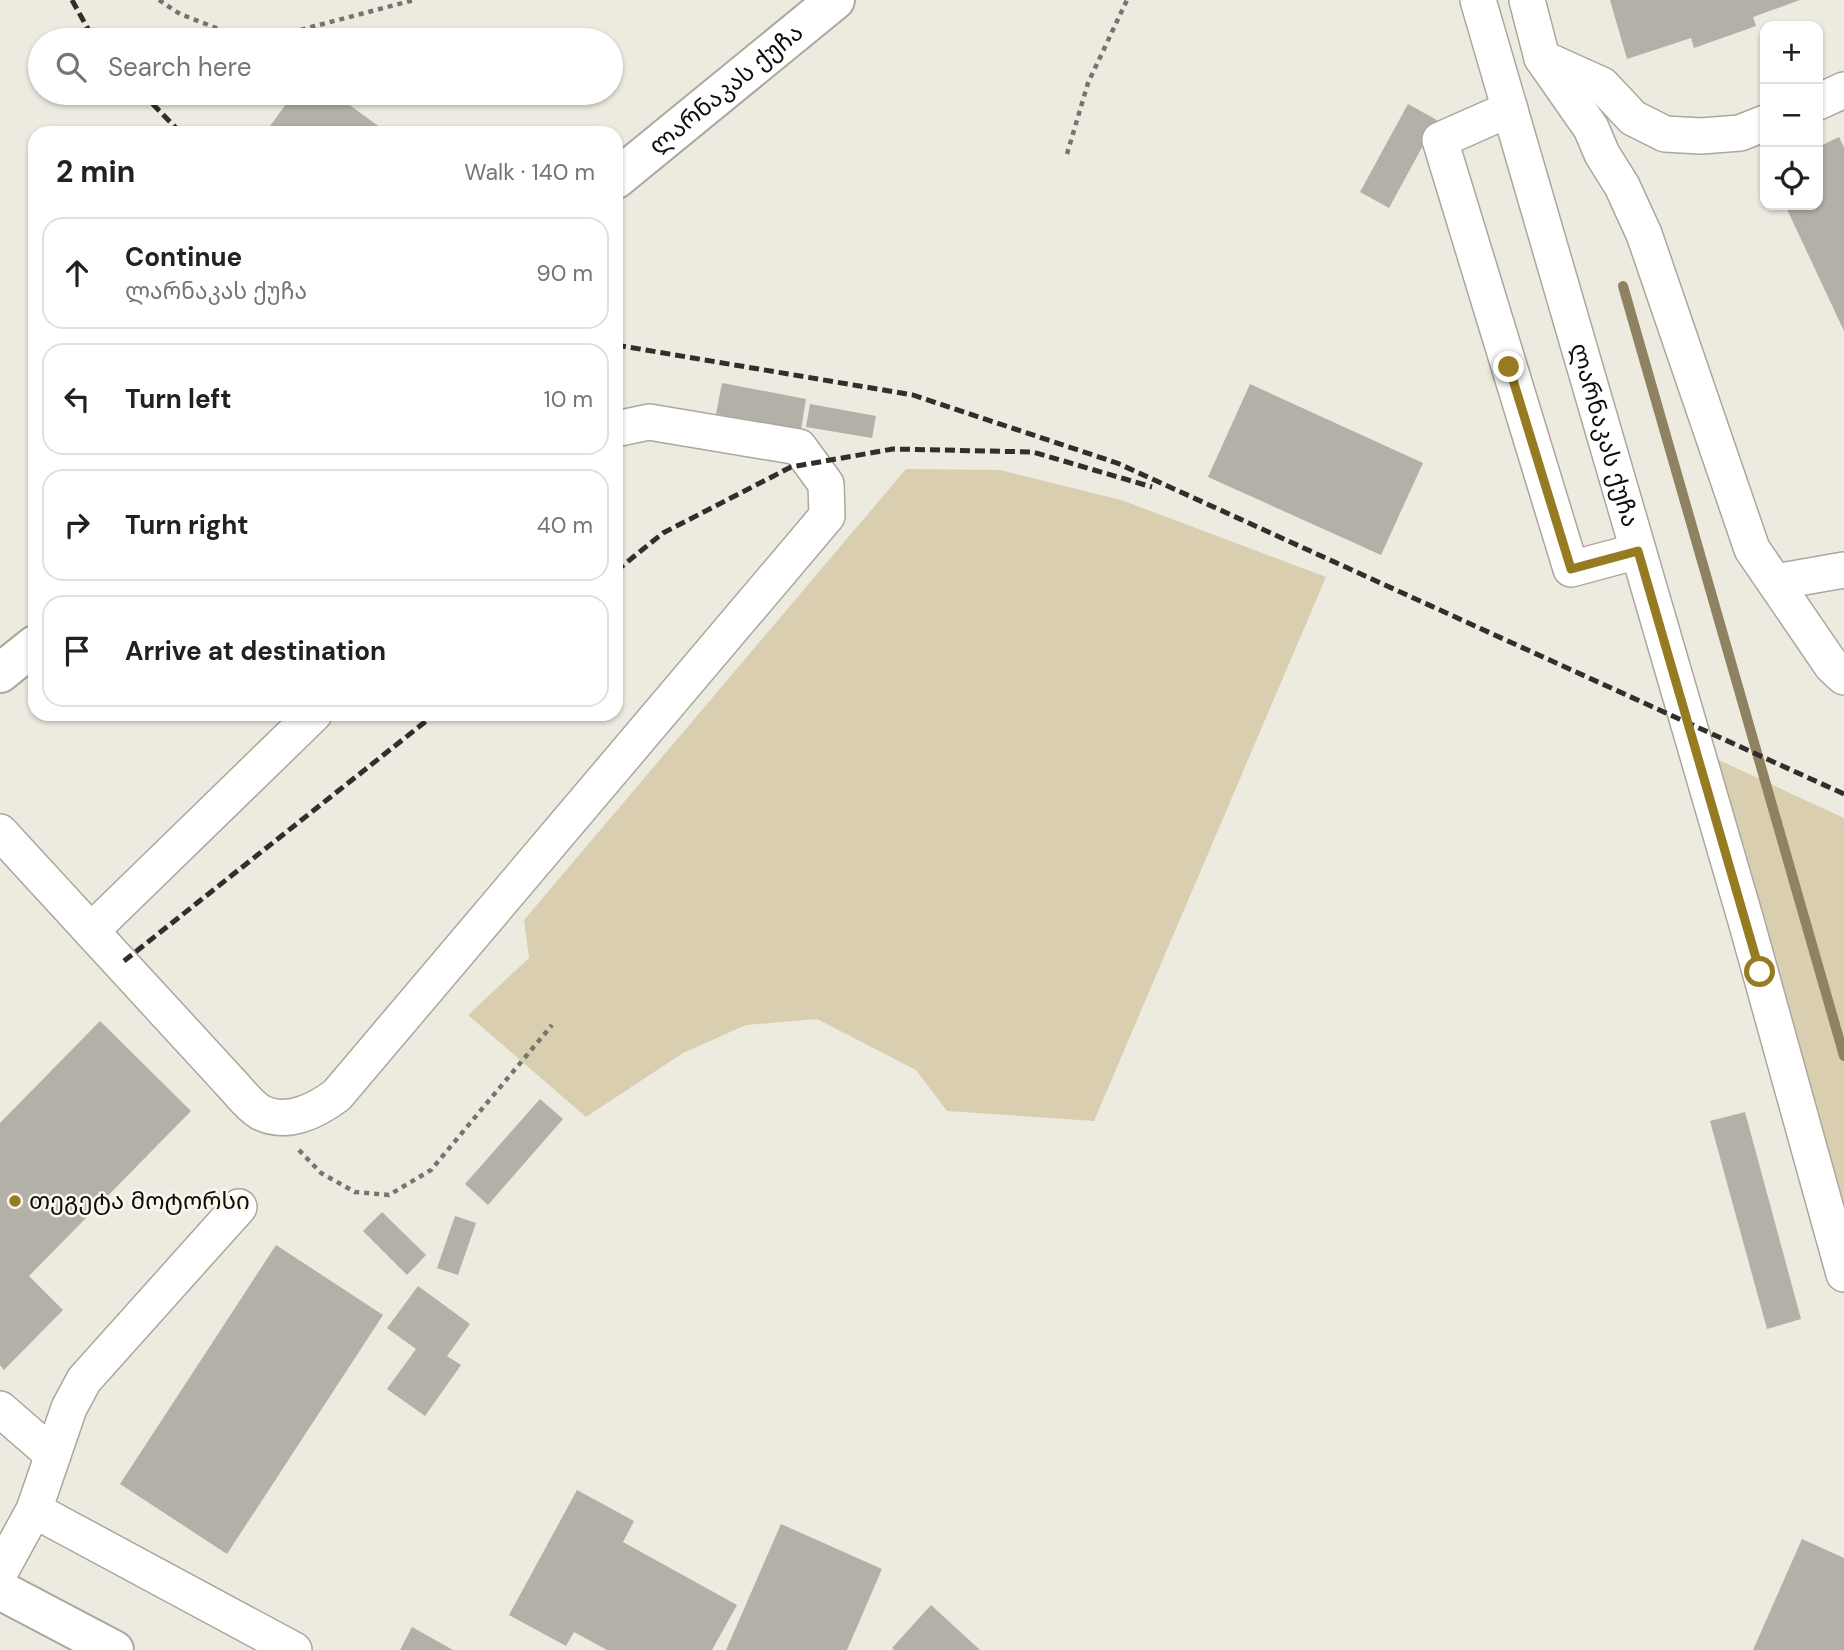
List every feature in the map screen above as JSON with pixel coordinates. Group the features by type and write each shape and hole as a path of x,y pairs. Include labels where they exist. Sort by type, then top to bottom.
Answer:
{"main road":[{"name":"ლარნაკას ქუჩა","path":"623,173 833,1"},
{"path":"0,673 28,651"},
{"path":"0,1590 114,1650"}],"lane":[{"name":"ლარნაკას ქუჩა","path":"1478,0 1746,921 1844,1274"},
{"path":"1528,0 1542,58 1591,128 1602,155 1628,198 1644,234 1752,549 1832,666 1844,677"},
{"path":"1542,58 1602,85 1633,118 1665,134 1701,136 1740,132 1760,125"},
{"path":"1823,100 1844,90"},
{"path":"1510,109 1440,140 1571,569 1638,551"},
{"path":"0,832 259,1111 279,1119 319,1108 337,1095 827,516 826,484 799,447 649,422 623,428"},
{"path":"1775,582 1844,570"},
{"path":"91,932 307,721"},
{"path":"0,1572 34,1510 69,1408 84,1380 239,1207"},
{"path":"0,1409 53,1455"},
{"path":"34,1510 294,1650"}],"path":[{"path":"159,0 180,14 216,28"},
{"path":"308,28 414,0"},
{"path":"1067,154 1088,83 1127,0"},
{"path":"259,1111 321,1173 355,1192 389,1195 430,1170 552,1025"}],"shaded area":[{"path":"906,469 1000,470 1121,500 1326,577 1094,1121 947,1111 916,1070 817,1019 746,1025 683,1053 586,1117 468,1015 529,958 524,920"},
{"path":"1695,749 1844,818 1844,1274"}],"building":[{"path":"1610,0 1800,0 1753,17 1756,26 1694,48 1691,38 1627,59"},
{"path":"1408,104 1437,120 1389,208 1360,192"},
{"path":"285,105 350,105 378,126 270,126"},
{"path":"1839,137 1844,147 1844,331 1787,210 1823,210 1823,145"},
{"path":"722,383 806,399 801,430 716,414"},
{"path":"1250,384 1423,463 1381,555 1208,477"},
{"path":"810,404 876,416 872,438 806,427"},
{"path":"100,1021 191,1111 29,1276 63,1310 4,1370 0,1365 0,1123"},
{"path":"540,1099 563,1119 488,1205 465,1184"},
{"path":"1745,1112 1801,1319 1767,1329 1710,1121"},
{"path":"382,1212 426,1255 407,1275 363,1231"},
{"path":"455,1216 476,1223 458,1275 437,1268"},
{"path":"276,1245 383,1315 227,1554 120,1484"},
{"path":"418,1286 470,1324 447,1356 461,1365 425,1416 387,1389 416,1349 387,1328"},
{"path":"577,1490 634,1521 623,1542 737,1605 712,1650 607,1650 574,1632 566,1646 509,1615"},
{"path":"781,1524 882,1569 847,1650 726,1650"},
{"path":"1802,1539 1844,1558 1844,1650 1753,1650"},
{"path":"931,1605 980,1650 894,1650 892,1648"},
{"path":"412,1627 453,1650 400,1650"}],"waterway":[{"path":"1623,286 1844,1056"}],"railway":[{"path":"72,0 87,28"},
{"path":"154,105 174,126"},
{"path":"623,346 913,395 1117,463 1844,794"},
{"path":"623,565 663,533 791,467 893,449 1033,452 1152,487"},
{"path":"124,961 426,721"}],"place":[{"name":"თეგეტა მოტორსი","path":"15,1201"}],"route":[{"path":"1509,367 1571,569 1638,551 1760,972"}]}
